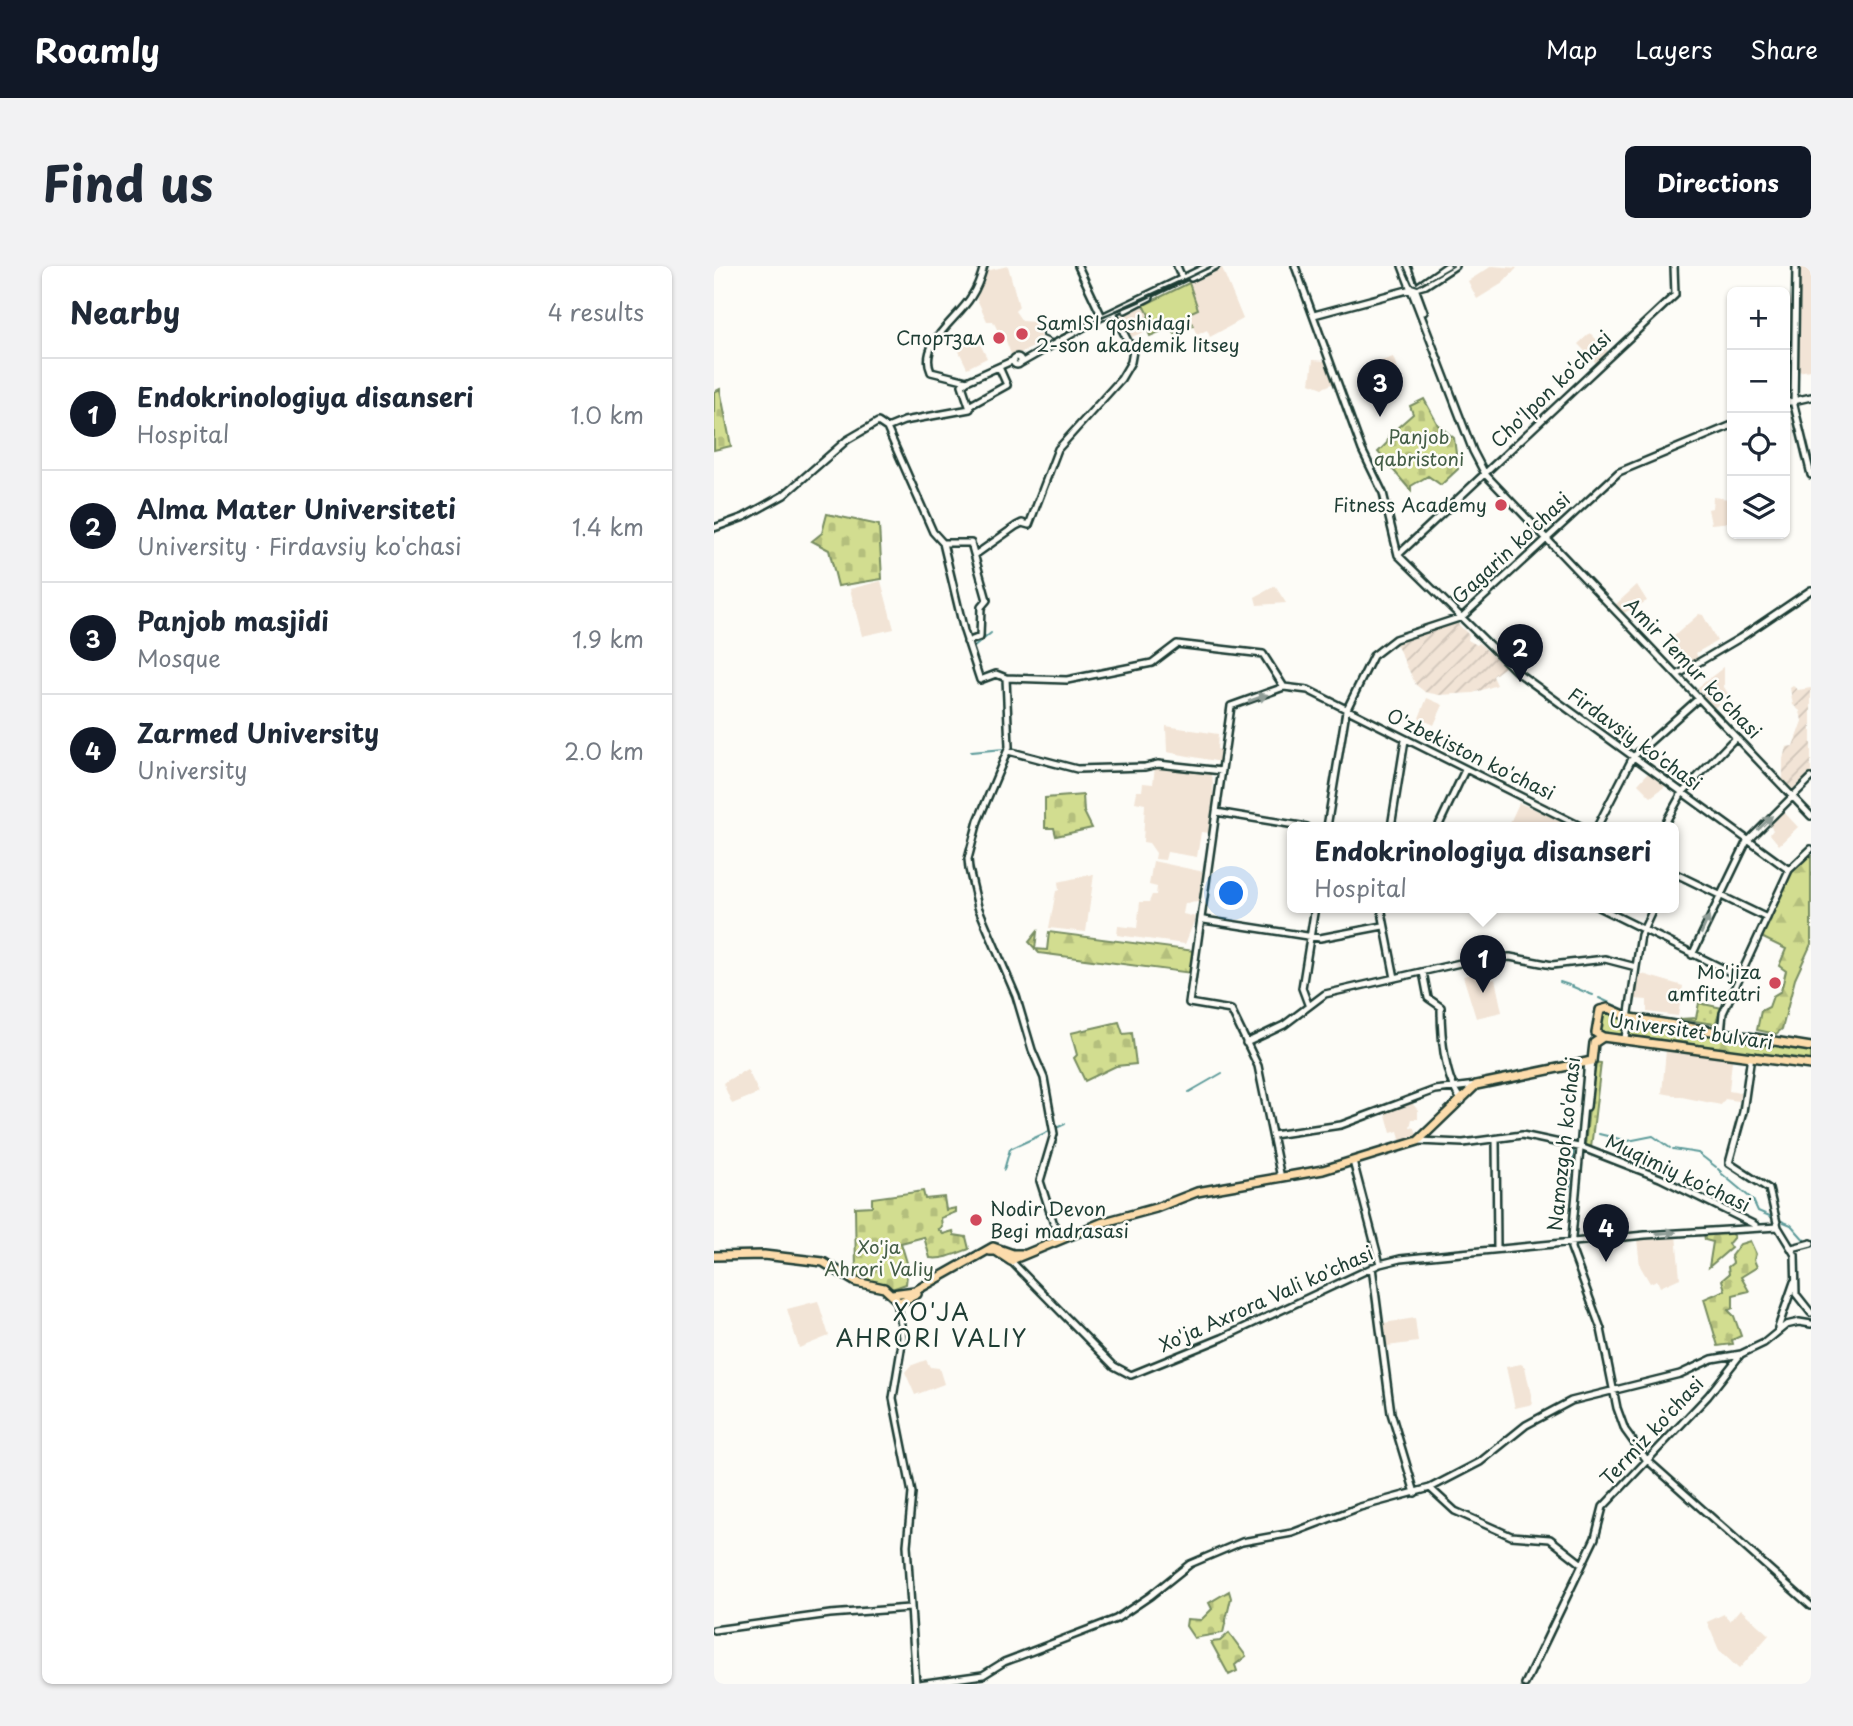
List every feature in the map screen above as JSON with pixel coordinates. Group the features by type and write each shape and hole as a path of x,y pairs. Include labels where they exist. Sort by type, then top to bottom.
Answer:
{"main road":[{"name":"Universitet bulvari","path":"1811,1047 1721,1033 1602,1009 1595,1027 1596,1033 1603,1037 1811,1065"},
{"name":"Namozgoh ko'chasi","path":"1590,1061 1595,1027"},
{"name":"Namozgoh ko'chasi","path":"1590,1061 1594,1043 1603,1037"},
{"path":"900,1298 990,1251 1011,1257 1197,1192 1344,1164 1418,1141 1476,1085 1590,1061"},
{"path":"900,1298 991,1247 999,1247 1011,1257"},
{"path":"714,1255 764,1255 823,1262 856,1282 881,1287 900,1298"}],"street":[{"path":"984,266 972,296 932,345 931,372 962,382 1017,361 1208,266"},
{"path":"1078,266 1102,317"},
{"path":"1177,266 1183,279"},
{"path":"1183,279 1216,266"},
{"path":"1294,266 1362,450 1383,493 1398,555"},
{"name":"Amir Temur ko'chasi","path":"1405,266 1461,416 1486,473 1811,816"},
{"path":"1414,288 1447,266"},
{"path":"1314,315 1426,285 1455,266"},
{"name":"Cho'lpon ko'chasi","path":"1398,555 1675,295 1674,266"},
{"path":"1796,266 1794,403 1811,475"},
{"path":"975,555 1016,526 1022,523 1029,525 1058,449 1121,379 1131,362 1133,351 1113,313"},
{"path":"887,428 904,421 970,409 969,406 1007,385 999,367"},
{"path":"962,382 969,406"},
{"path":"1790,404 1811,398"},
{"path":"714,528 744,517 784,495 806,473 878,422 887,428 933,532 943,543 967,642 980,680 996,674 1006,678 1071,680 1152,663 1177,644 1265,655 1284,687 1231,706 1197,973 1193,975"},
{"name":"Gagarin ko'chasi","path":"1459,618 1619,471 1727,426"},
{"path":"943,543 971,543 988,600 981,607 980,637 967,642"},
{"name":"Firdavsiy ko'chasi","path":"1398,555 1459,618 1517,672 1748,840"},
{"path":"1677,675 1741,638 1811,590"},
{"path":"1328,822 1346,711 1368,662 1388,643 1459,618"},
{"path":"1006,678 1009,749 968,859 978,907 1016,996 1032,1050 1044,1078 1054,1129 1040,1181 1059,1240"},
{"name":"O'zbekiston ko'chasi","path":"1284,687 1308,690 1572,822"},
{"path":"1600,822 1633,757 1699,698"},
{"path":"1666,822 1682,793 1736,737"},
{"path":"1392,822 1405,740"},
{"path":"1009,749 1077,769 1145,767 1158,764 1223,771"},
{"path":"1440,822 1465,770"},
{"path":"1692,955 1718,896 1748,840 1811,778"},
{"path":"1218,812 1287,824"},
{"path":"1218,812 1190,1003 1231,1010 1258,1066 1281,1178"},
{"path":"1748,840 1789,870"},
{"path":"1721,1033 1723,1013 1789,870 1811,849"},
{"path":"1679,876 1767,917"},
{"path":"1308,1004 1301,993 1314,913"},
{"path":"1382,913 1395,978"},
{"path":"1609,913 1740,977"},
{"path":"1625,1038 1643,931 1651,913"},
{"path":"1204,920 1322,938 1383,926"},
{"path":"1247,1043 1284,1025 1308,1004 1341,989 1504,956 1552,965 1605,959 1636,967"},
{"path":"1423,972 1428,998 1441,1007 1453,1087 1462,1101"},
{"path":"1751,1056 1743,1112 1729,1163 1768,1188 1778,1227 1793,1248 1796,1259 1793,1290 1775,1333"},
{"name":"Namozgoh ko'chasi","path":"1590,1061 1572,1242 1573,1259 1601,1329 1615,1390 1627,1426 1647,1458 1811,1604"},
{"path":"1273,1135 1341,1125 1426,1093 1476,1085"},
{"name":"Muqimiy ko'chasi","path":"1418,1141 1432,1144 1522,1135 1581,1147 1660,1178 1758,1226"},
{"path":"1495,1249 1496,1139"},
{"path":"1353,1161 1380,1264"},
{"name":"Xo'ja Axrora Vali ko'chasi","path":"1011,1257 1017,1269 1107,1358 1124,1373 1136,1374 1222,1338 1380,1264 1495,1249 1758,1226 1778,1227"},
{"path":"1793,1248 1811,1243"},
{"path":"1372,1267 1391,1413 1415,1493"},
{"path":"1793,1290 1811,1314"},
{"path":"900,1298 902,1356 892,1394 912,1493 907,1545 909,1608 917,1684 983,1675 1004,1662 1115,1619 1150,1596 1190,1564 1242,1542 1292,1533 1360,1507 1430,1488 1480,1462 1527,1425 1571,1401 1680,1374 1712,1359 1741,1354"},
{"path":"1783,1316 1784,1323 1811,1323"},
{"name":"Termiz ko'chasi","path":"1525,1684 1595,1538 1603,1507 1708,1396 1741,1354 1788,1324"},
{"path":"1430,1488 1455,1511 1505,1534 1550,1539 1582,1564"},
{"path":"714,1630 830,1614 909,1608"}],"shaded area":[{"path":"1008,266 1019,307 1015,311 1022,321 1035,322 1044,342 1012,357 1002,330 998,331 993,321 987,321 976,297 986,271"},
{"path":"1492,266 1517,268 1503,283 1477,299 1468,281"},
{"path":"1799,267 1811,268 1811,370 1796,372"},
{"path":"1222,268 1243,319 1210,337 1207,330 1197,335 1187,314 1198,309 1189,283"},
{"path":"1144,305 1149,316 1145,323 1147,331 1129,338 1118,316"},
{"path":"1590,333 1609,352 1597,364 1578,344"},
{"path":"975,334 987,358 967,368 957,347 963,344 961,340"},
{"path":"1393,357 1403,383 1383,391 1370,365"},
{"path":"1313,360 1327,361 1334,383 1323,388 1310,383"},
{"path":"1713,497 1727,499 1727,522 1711,524 1708,509 1712,508"},
{"path":"881,581 894,629 862,636 850,589"},
{"path":"1637,585 1647,601 1624,613 1615,605"},
{"path":"1275,586 1286,603 1257,605 1255,597"},
{"path":"1699,614 1703,615 1717,641 1696,653 1699,660 1685,667 1664,645"},
{"path":"1456,622 1469,635 1468,640 1477,645 1479,643 1505,667 1493,676 1497,685 1473,693 1439,695 1425,692 1416,685 1395,642"},
{"path":"1724,667 1724,687 1729,695 1714,708 1697,688"},
{"path":"1793,686 1798,690 1811,688 1811,773 1792,791 1783,782 1783,759 1786,747 1793,746 1802,721 1800,711 1793,705 1790,688"},
{"path":"1427,698 1443,705 1434,725 1419,718"},
{"path":"1166,726 1218,734 1217,749 1222,751 1221,762 1167,752"},
{"path":"1155,766 1212,773 1214,801 1209,833 1201,832 1197,857 1167,852 1165,860 1155,859 1156,853 1149,843 1143,842 1145,804 1135,802 1137,791 1142,791 1143,783 1153,784"},
{"path":"1648,773 1667,785 1651,797 1638,784"},
{"path":"1519,803 1549,815 1551,812 1568,822 1510,822"},
{"path":"1782,810 1798,827 1779,845 1770,834 1773,830 1768,823"},
{"path":"1153,861 1204,872 1200,902 1185,903 1183,914 1196,917 1185,944 1117,935 1118,926 1137,928 1140,902 1149,902 1152,895 1156,895 1157,887 1149,885"},
{"path":"1094,874 1086,932 1049,928 1056,891 1059,890 1058,882"},
{"path":"1489,970 1491,980 1495,979 1502,1012 1476,1018 1463,976"},
{"path":"1639,973 1683,986 1678,1016 1647,1012 1647,1000 1635,999"},
{"path":"1666,1050 1732,1060 1729,1091 1740,1093 1739,1101 1725,1099 1721,1105 1662,1093"},
{"path":"747,1069 759,1093 732,1104 723,1083"},
{"path":"1411,1102 1418,1110 1418,1119 1412,1119 1410,1127 1415,1128 1418,1138 1401,1144 1398,1131 1391,1133 1385,1111"},
{"path":"1676,1235 1680,1278 1660,1287 1657,1280 1650,1283 1640,1266 1637,1239"},
{"path":"818,1301 829,1336 799,1348 787,1309"},
{"path":"1415,1318 1418,1342 1387,1346 1384,1323"},
{"path":"926,1360 930,1367 939,1368 944,1384 915,1395 905,1372 910,1366"},
{"path":"1521,1364 1525,1367 1533,1404 1515,1408 1506,1367"},
{"path":"1740,1609 1769,1635 1739,1669 1719,1650 1707,1622 1724,1614 1730,1621"}],"green space":[{"path":"1189,283 1198,309 1187,314 1193,326 1175,334 1171,327 1150,336 1145,323 1149,315 1144,305"},
{"path":"720,389 731,446 714,450 714,392"},
{"name":"Panjob qabristoni","path":"1424,399 1438,425 1454,438 1458,469 1441,485 1428,476 1411,486 1411,491 1378,452 1387,443 1389,435 1413,414 1410,406"},
{"path":"827,514 879,525 882,579 838,586 829,550 812,541 822,533"},
{"path":"1083,795 1084,812 1092,828 1056,836 1054,828 1045,828 1045,798"},
{"path":"1811,853 1811,944 1795,979 1782,1029 1776,1034 1757,1030 1761,1011 1769,1007 1773,996 1781,991 1786,971 1779,966 1786,949 1761,937 1791,873"},
{"path":"1037,932 1035,949 1029,942"},
{"path":"1049,932 1195,951 1191,973 1039,953 1035,949 1047,950"},
{"path":"1699,1003 1722,1008 1715,1024 1680,1019 1696,1018"},
{"path":"1606,1009 1632,1021 1811,1049 1811,1063 1630,1035 1600,1033 1600,1013"},
{"path":"1119,1022 1123,1034 1132,1033 1136,1064 1116,1066 1085,1081 1074,1058 1077,1055 1071,1033"},
{"path":"1594,1062 1601,1063 1591,1148 1585,1146"},
{"name":"Xo'ja Ahrori Valiy","path":"923,1191 925,1199 944,1197 946,1210 956,1208 956,1212 941,1218 942,1227 938,1229 943,1234 953,1231 954,1235 966,1237 969,1249 954,1255 930,1258 924,1237 901,1243 908,1266 906,1284 892,1289 880,1283 861,1282 856,1275 855,1207 872,1206 872,1198"},
{"path":"1730,1232 1734,1237 1728,1244 1731,1248 1709,1267 1713,1242 1705,1240 1704,1233"},
{"path":"1750,1241 1756,1254 1754,1260 1757,1267 1741,1277 1749,1291 1733,1295 1733,1308 1728,1310 1734,1316 1741,1336 1732,1340 1733,1344 1718,1346 1704,1299 1725,1290 1722,1280 1729,1274 1728,1267 1733,1263 1731,1256 1740,1244"},
{"path":"1229,1591 1231,1598 1223,1633 1194,1638 1186,1626 1187,1619 1201,1620 1212,1609 1209,1603"},
{"path":"1229,1633 1246,1656 1235,1665 1237,1671 1229,1675 1211,1642 1220,1641"}],"waterway":[{"path":"973,648 991,633"},
{"path":"971,752 1004,749"},
{"path":"1560,982 1569,985"},
{"path":"1571,986 1585,992"},
{"path":"1587,993 1593,995"},
{"path":"1599,998 1623,1009"},
{"path":"1189,1092 1222,1073"},
{"path":"1004,1170 1010,1149 1065,1124"},
{"path":"1599,1134 1628,1141 1653,1136 1670,1148"},
{"path":"1673,1149 1698,1153 1716,1167"},
{"path":"1572,1171 1574,1150"},
{"path":"1718,1169 1721,1172"},
{"path":"1564,1191 1570,1189 1571,1174"},
{"path":"1722,1174 1753,1200 1758,1211 1772,1217"},
{"path":"1779,1220 1791,1225 1806,1242"}],"tram line":[{"path":"1212,266 1200,272 1187,278 1150,297 1137,303 1111,313 1106,315 1090,321 1070,329 1051,323 1043,328 1043,336 1052,340 1213,266"},
{"path":"1404,266 1412,284 1418,286 1453,266"}],"place":[{"name":"SamISI qoshidagi 2-son akademik litsey","path":"1022,334"},
{"name":"Спортзал","path":"999,338"},
{"name":"Panjob masjidi","path":"1380,417"},
{"name":"Fitness Academy","path":"1501,505"},
{"name":"Alma Mater Universiteti","path":"1520,682"},
{"name":"Mo'jiza amfiteatri","path":"1775,983"},
{"name":"Endokrinologiya disanseri","path":"1483,993"},
{"name":"Nodir Devon Begi madrasasi","path":"976,1220"},
{"name":"Zarmed University","path":"1606,1262"}],"district":[{"name":"XO'JA AHRORI VALIY","path":"932,1326"}]}
